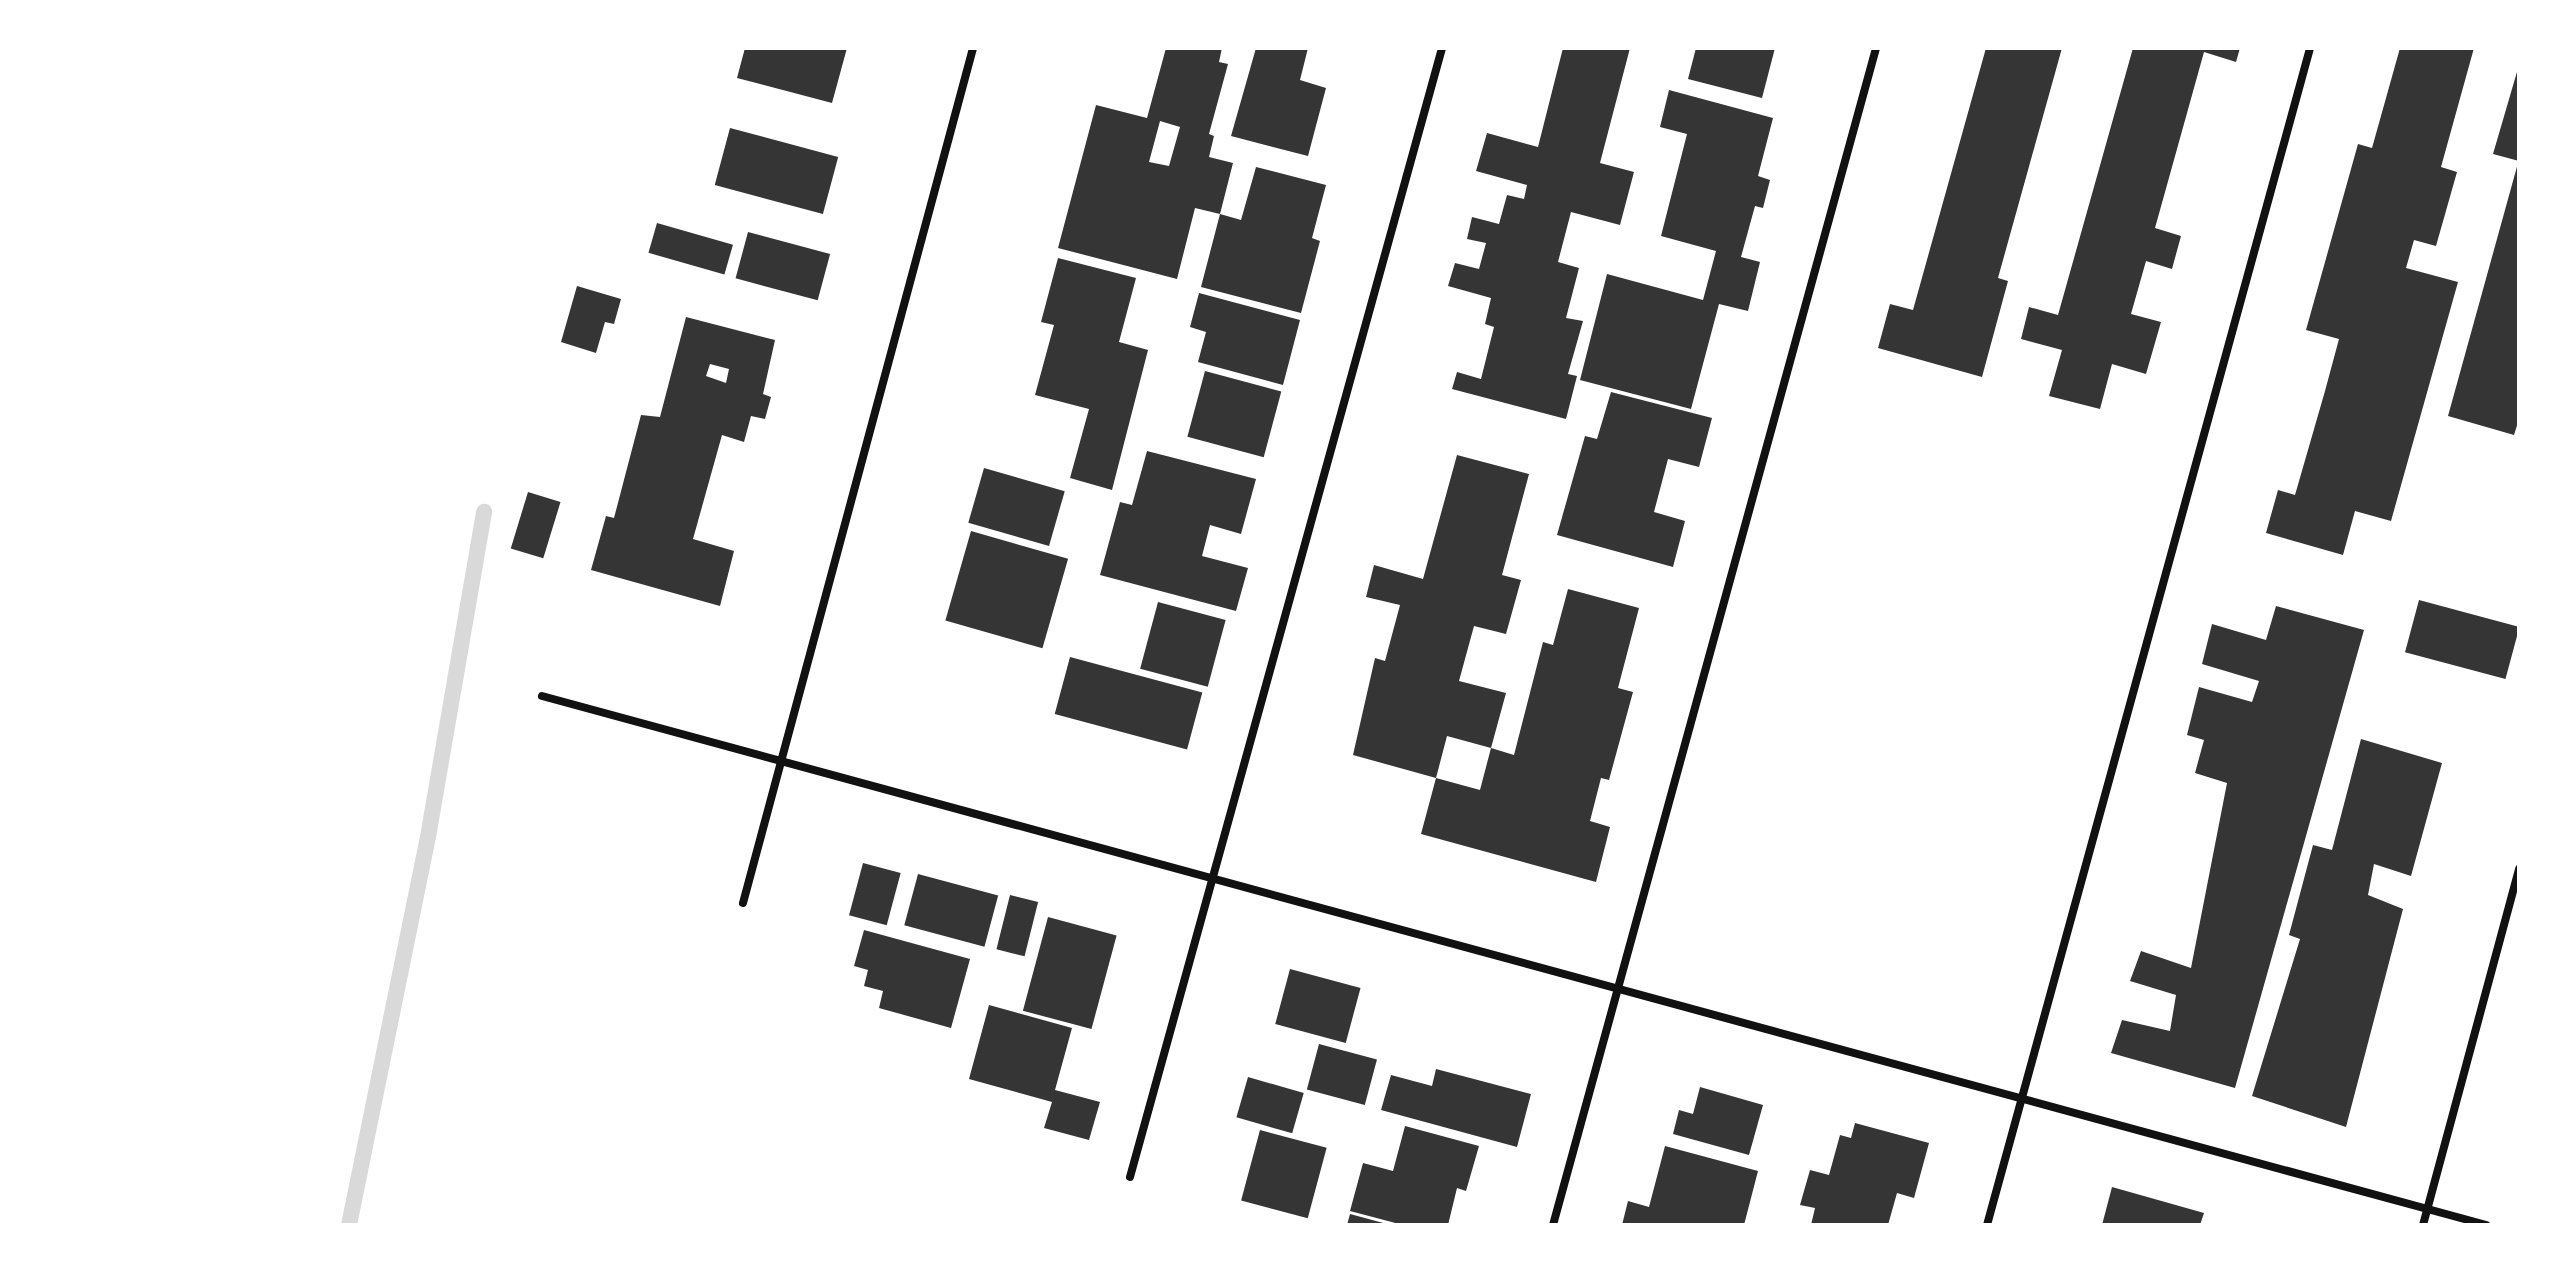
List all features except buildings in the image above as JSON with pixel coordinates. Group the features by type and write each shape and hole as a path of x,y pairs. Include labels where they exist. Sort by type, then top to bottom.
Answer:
{"street":[{"path":"743,903 785,763 973,48"},
{"path":"1130,1177 1216,879 1442,48"},
{"path":"1553,1225 1876,48"},
{"path":"1987,1225 2024,1100 2310,48"},
{"path":"542,696 2486,1225"},
{"path":"2423,1225 2519,869"}],"waterway":[{"path":"349,1225 429,831 484,512"}]}
